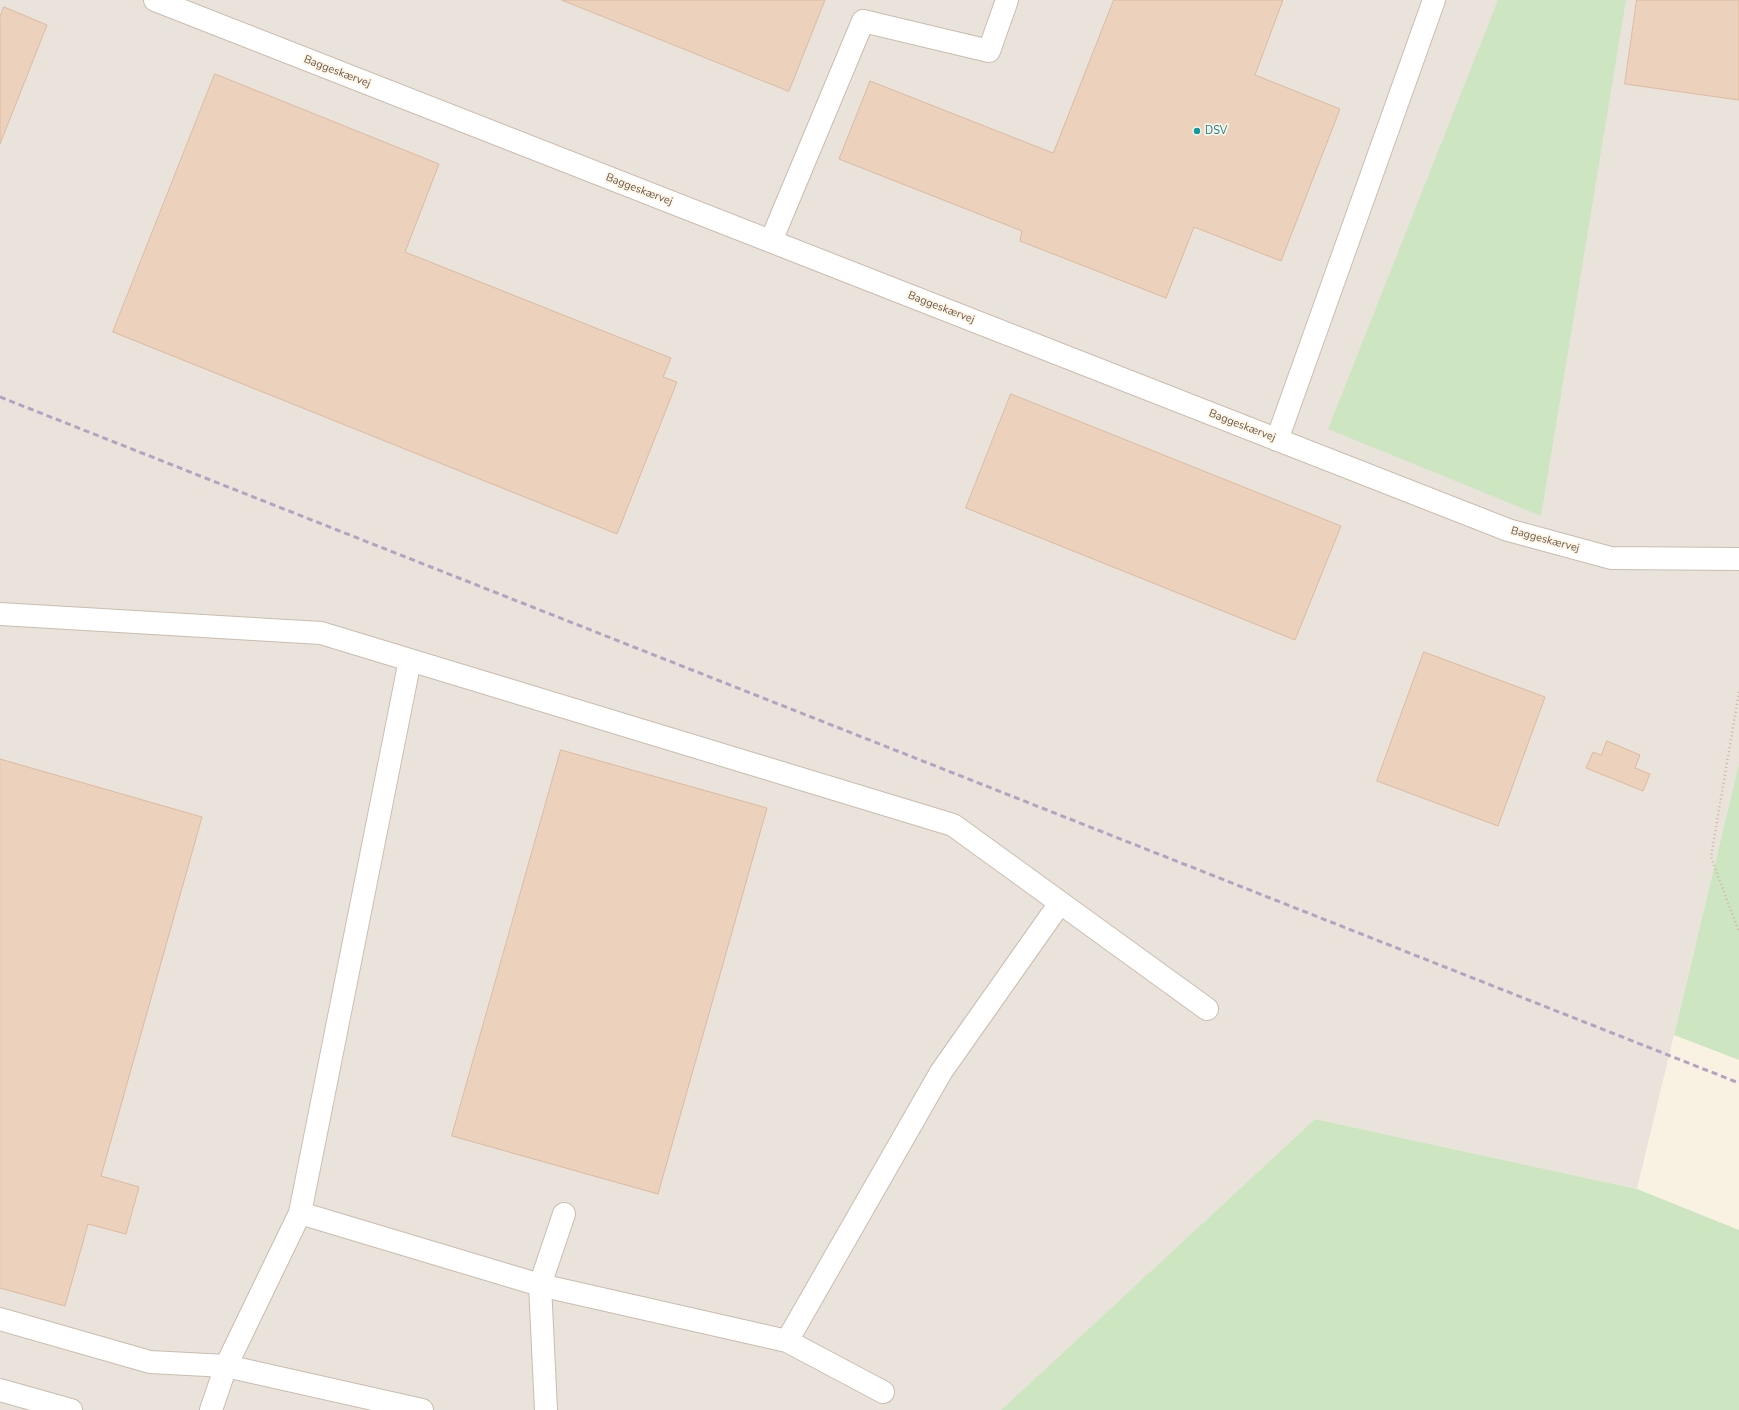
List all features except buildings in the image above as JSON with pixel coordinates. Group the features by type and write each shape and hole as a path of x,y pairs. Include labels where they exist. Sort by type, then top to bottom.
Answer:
{"street":[{"name":"Baggeskærvej","path":"154,0 1508,530 1611,558 1739,559"},
{"path":"771,241 863,21 989,51 1007,0"},
{"path":"1277,440 1434,0"},
{"path":"0,614 321,633 953,826 1207,1009"},
{"path":"211,1410 226,1366 300,1213 410,660"},
{"path":"787,1341 941,1072 1060,903"},
{"path":"300,1213 540,1285 787,1341 883,1392"},
{"path":"546,1410 540,1285 564,1214"},
{"path":"0,1319 150,1362 226,1366 422,1410"},
{"path":"0,1390 71,1410"}],"path":[{"path":"1739,692 1712,856 1739,932"}],"shaded area":[{"path":"0,0 1739,0 1739,763 1637,1189 1315,1119 1001,1410 0,1410"}],"green space":[{"path":"1498,0 1626,0 1541,516 1328,429"},
{"path":"1739,763 1739,1060 1674,1035"},
{"path":"1315,1119 1637,1189 1739,1230 1739,1410 1001,1410"}],"railway":[{"path":"0,397 1739,1083"}],"place":[{"name":"DSV","path":"1197,131"}]}
